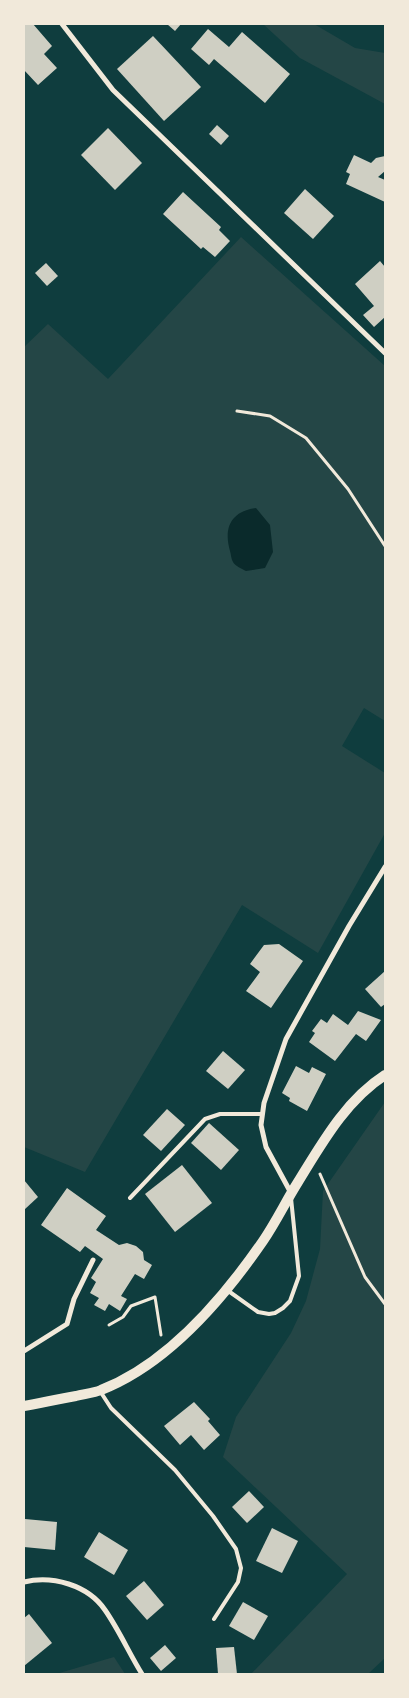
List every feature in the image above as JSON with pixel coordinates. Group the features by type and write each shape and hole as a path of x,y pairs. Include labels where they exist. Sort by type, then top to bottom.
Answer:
{"main road":[{"path":"24,1406 100,1391 136,1372 162,1354 227,1290 264,1239 333,1126 365,1089 385,1074"}],"street":[{"path":"62,24 113,90 385,353"},
{"path":"291,1193 266,1147 261,1125 262,1114 286,1039 349,926 385,867"},
{"path":"24,1351 67,1324 74,1298 93,1260"},
{"path":"24,1582 52,1580 74,1586 89,1595 104,1608 142,1674"}],"lane":[{"path":"130,1198 205,1119 220,1114 262,1114"},
{"path":"227,1290 258,1312 269,1314 275,1313 290,1301 299,1276 291,1193"},
{"path":"100,1391 111,1408 175,1470 213,1516 236,1549 241,1568 238,1582 214,1619"}],"path":[{"path":"237,411 270,416 306,438 348,489 385,546"},
{"path":"312,1158 365,1277 385,1304"},
{"path":"109,1325 123,1317 131,1306 156,1297 162,1340"}],"shaded area":[{"path":"263,24 314,24 355,48 385,53 385,104 300,58"},
{"path":"241,237 385,366 385,721 364,708 342,746 385,773 385,833 318,953 242,905 85,1172 24,1147 24,347 48,324 108,379"},
{"path":"256,508 270,525 273,552 265,568 246,571 232,561 228,542 229,528 235,517"},
{"path":"385,1102 385,1658 368,1674 251,1674 347,1574 223,1457 236,1417 291,1333 306,1301 320,1249 323,1191"},
{"path":"114,1657 125,1674 56,1674"}],"building":[{"path":"24,24 33,24 52,46 44,54 57,68 38,85 24,70"},
{"path":"167,24 181,24 175,31"},
{"path":"208,29 229,47 242,32 290,74 265,103 214,59 209,65 191,49"},
{"path":"153,36 201,87 164,121 117,69"},
{"path":"217,125 229,136 221,145 209,134"},
{"path":"108,128 142,163 115,190 81,155"},
{"path":"354,155 371,163 376,158 385,156 385,171 378,177 385,180 385,202 346,184 350,174 346,172"},
{"path":"305,189 334,216 313,239 284,213"},
{"path":"183,192 221,227 219,230 230,241 215,257 203,247 201,249 163,214"},
{"path":"380,261 385,267 385,317 374,327 363,315 374,306 355,284"},
{"path":"46,263 58,276 47,286 35,273"},
{"path":"279,944 303,961 271,1008 246,991 260,972 250,964 264,945"},
{"path":"385,971 385,1004 381,1007 365,989"},
{"path":"358,1011 381,1020 366,1041 356,1034 335,1061 309,1042 315,1033 312,1031 321,1019 327,1023 333,1014 348,1025"},
{"path":"223,1051 245,1070 228,1089 206,1071"},
{"path":"296,1066 309,1073 312,1067 326,1074 307,1111 289,1101 290,1098 282,1093"},
{"path":"167,1109 185,1125 161,1151 143,1135"},
{"path":"209,1123 239,1150 221,1170 191,1143"},
{"path":"182,1165 212,1203 175,1232 145,1194"},
{"path":"24,1180 38,1197 24,1210"},
{"path":"67,1188 106,1216 96,1230 119,1245 127,1243 136,1246 143,1252 144,1260 152,1265 144,1279 135,1274 121,1296 127,1299 120,1311 109,1304 105,1311 94,1305 99,1298 90,1293 96,1282 91,1278 103,1259 85,1246 80,1252 41,1225"},
{"path":"194,1402 210,1419 208,1421 220,1435 204,1450 191,1435 180,1445 164,1426"},
{"path":"249,1491 264,1507 247,1523 232,1507"},
{"path":"25,1519 57,1522 55,1550 24,1547"},
{"path":"272,1528 298,1541 282,1573 256,1561"},
{"path":"99,1532 128,1550 114,1575 84,1557"},
{"path":"144,1581 164,1605 147,1620 126,1596"},
{"path":"243,1602 268,1616 254,1640 229,1626"},
{"path":"29,1614 52,1643 24,1666 24,1618"},
{"path":"165,1645 176,1658 161,1671 150,1658"},
{"path":"234,1647 237,1674 218,1674 216,1648"}]}
